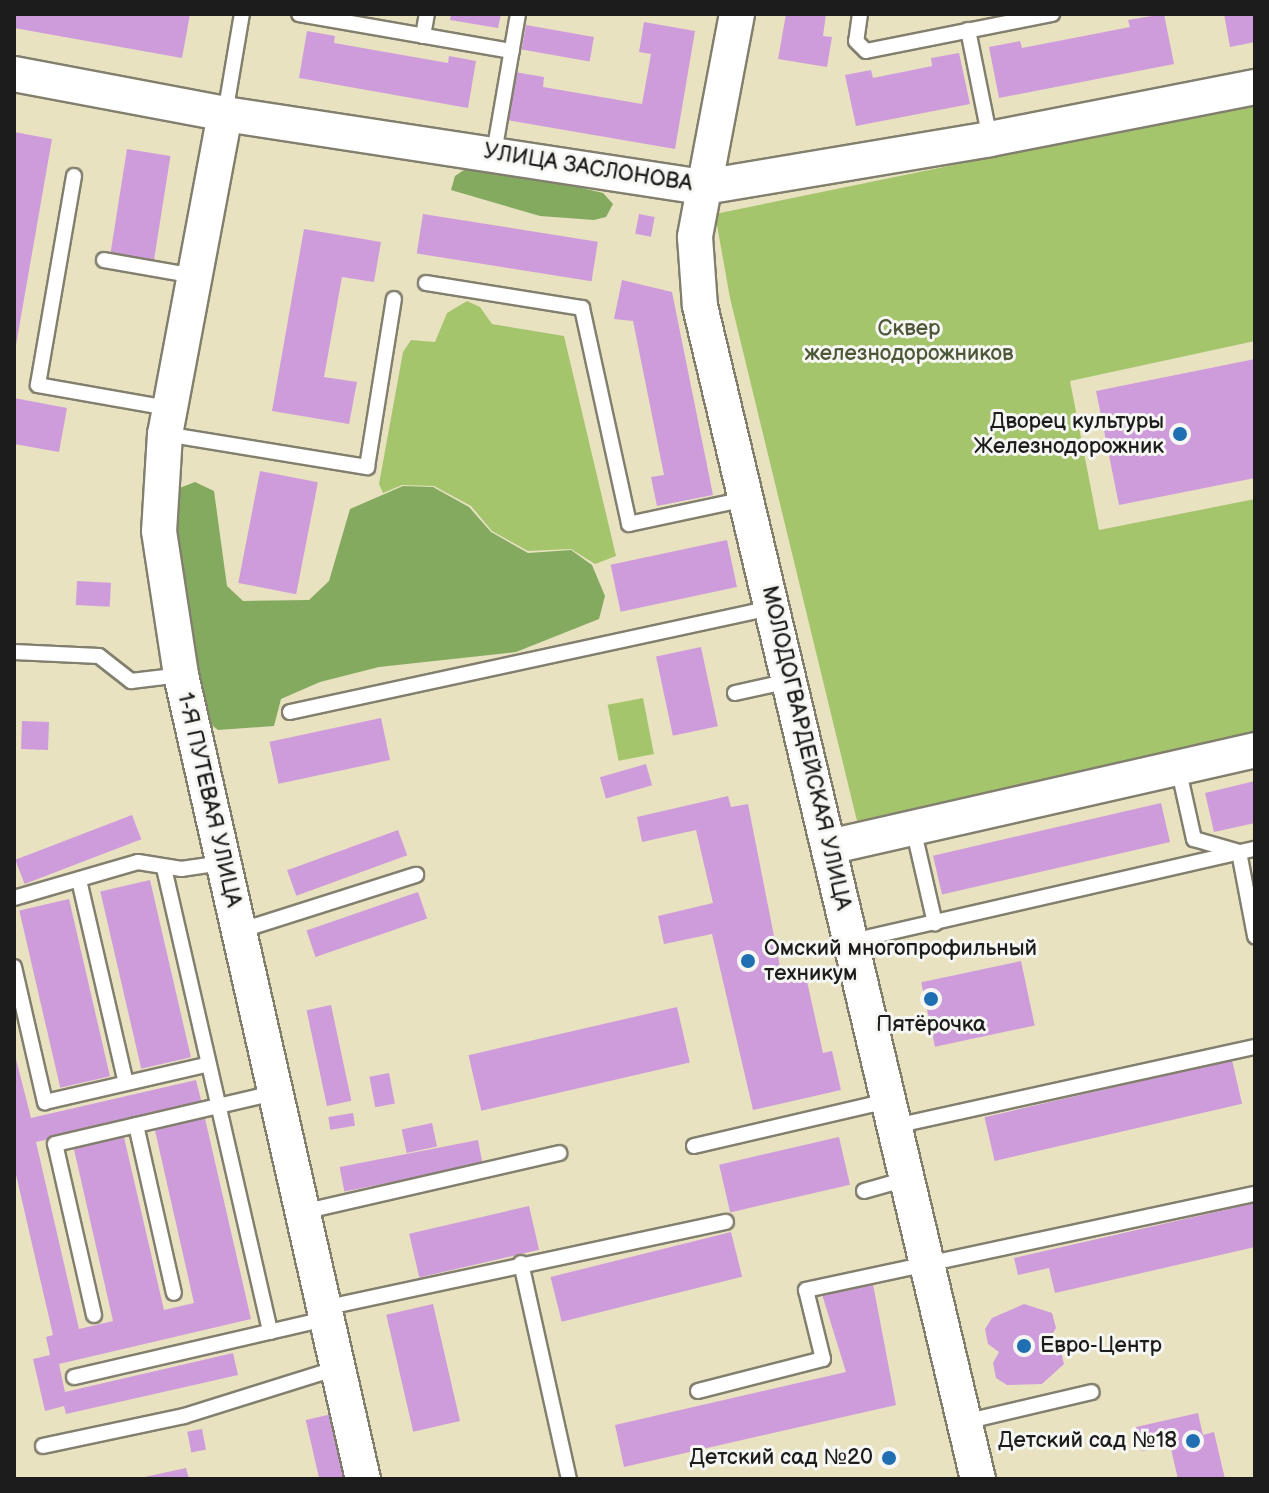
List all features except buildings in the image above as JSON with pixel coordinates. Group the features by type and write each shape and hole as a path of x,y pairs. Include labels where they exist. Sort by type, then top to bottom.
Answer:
{"street":[{"name":"МОЛОДОГВАРДЕЙСКАЯ УЛИЦА","path":"737,14 695,237 700,306 978,1479"},
{"name":"УЛИЦА ЗАСЛОНОВА","path":"14,74 225,114 704,187 990,139 1255,87"},
{"name":"1-Я ПУТЕВАЯ УЛИЦА","path":"225,114 167,421 159,531 181,675 363,1479"},
{"path":"829,847 1255,750"}],"lane":[{"path":"225,114 242,14"},
{"path":"299,14 354,19 423,36 512,51"},
{"path":"423,36 427,14"},
{"path":"494,153 518,14"},
{"path":"860,14 856,41 866,51 1052,14"},
{"path":"968,30 990,139"},
{"path":"74,176 38,385 167,421 367,467 394,299"},
{"path":"104,260 195,276"},
{"path":"426,283 582,308 629,524 746,499"},
{"path":"290,712 772,608"},
{"path":"14,652 99,656 131,681 181,675"},
{"path":"735,693 790,681"},
{"path":"1178,767 1194,839 1239,852"},
{"path":"913,827 935,923"},
{"path":"852,942 1255,849"},
{"path":"1239,852 1255,936"},
{"path":"14,898 138,862 164,868 222,863"},
{"path":"164,868 270,1332"},
{"path":"239,931 416,875"},
{"path":"79,880 126,1083"},
{"path":"14,967 45,1102 209,1064"},
{"path":"694,1146 891,1114 1255,1047"},
{"path":"94,1315 55,1144 274,1093"},
{"path":"136,1125 174,1293"},
{"path":"302,1212 559,1153"},
{"path":"864,1191 906,1179"},
{"path":"698,1391 823,1359 806,1290 1255,1194"},
{"path":"74,1377 270,1332 325,1313 521,1263 726,1222"},
{"path":"521,1263 569,1479"},
{"path":"43,1446 184,1416 338,1368"},
{"path":"964,1422 1092,1392"}],"green space":[{"name":"Сквер железнодорожников","path":"1255,103 1255,341 1070,381 1099,530 1255,499 1255,733 857,821 730,298 715,214"},
{"path":"493,167 603,193 613,204 606,217 594,220 540,216 451,190 455,176 467,168"},
{"path":"467,301 480,307 492,324 564,336 616,556 595,564 571,549 528,551 492,531 471,506 434,486 402,485 383,493 379,484 403,352 411,340 435,342 447,313"},
{"path":"195,482 214,491 227,586 243,601 309,600 329,581 350,509 403,486 433,487 469,507 491,532 528,553 571,550 592,565 605,596 599,619 516,652 379,667 320,682 281,699 274,726 218,730 202,717 171,563 177,489"},
{"path":"643,698 654,754 619,761 608,705"}],"place":[{"name":"Дворец культуры Железнодорожник","path":"1180,434"},
{"name":"Омский многопрофильный техникум","path":"748,961"},
{"name":"Пятёрочка","path":"931,999"},
{"name":"Евро-Центр","path":"1024,1346"},
{"name":"Детский сад №18","path":"1193,1441"},
{"name":"Детский сад №20","path":"889,1458"}]}
